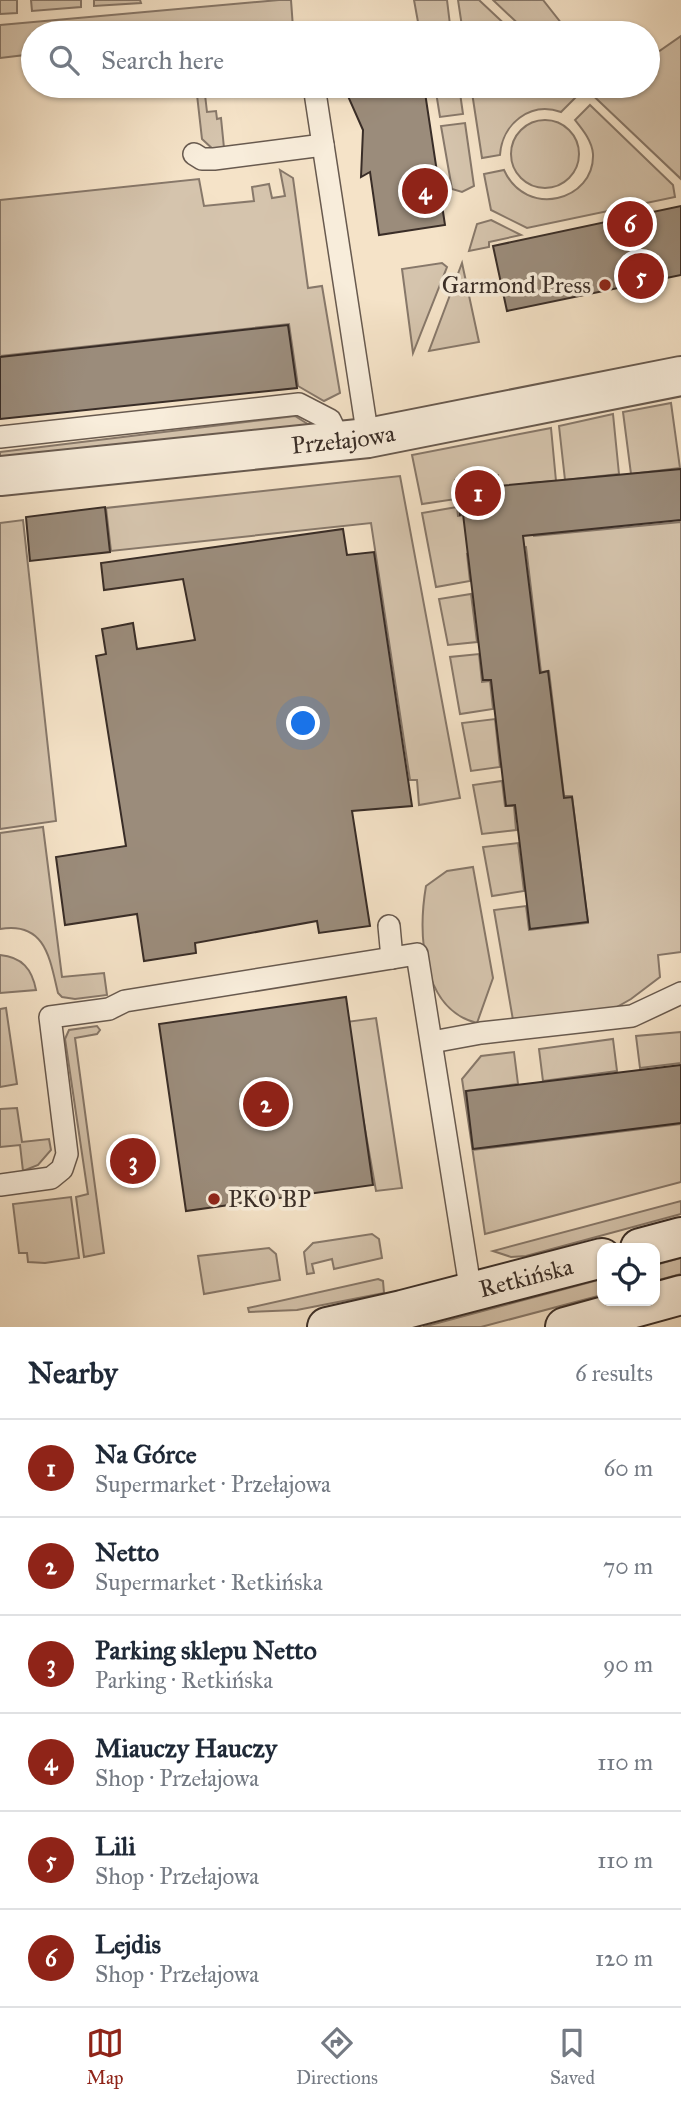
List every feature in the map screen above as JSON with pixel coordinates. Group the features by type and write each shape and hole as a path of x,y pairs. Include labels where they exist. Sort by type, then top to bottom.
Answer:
{"street":[{"name":"Przełajowa","path":"0,476 354,440 681,376"},
{"path":"659,1243 681,1237"},
{"name":"Retkińska","path":"327,1327 597,1259"},
{"path":"565,1327 681,1295"}],"lane":[{"path":"316,98 354,440"},
{"path":"194,154 202,159 214,159 323,145"},
{"path":"0,437 299,404 330,420 354,440"},
{"path":"388,926 392,958"},
{"path":"0,1185 51,1178 62,1169 67,1154 50,1017 417,954 471,1293"},
{"path":"432,1042 481,1033 632,1016 681,993"}],"shaded area":[{"path":"0,0 17,0 17,13 0,14"},
{"path":"31,0 81,0 81,7 32,11"},
{"path":"94,0 140,0 141,3 94,6"},
{"path":"291,0 292,21 45,21"},
{"path":"414,0 447,0 450,21 418,21"},
{"path":"458,0 479,0 501,21 461,21"},
{"path":"493,0 543,0 560,21 515,21"},
{"path":"21,23 21,55 0,58 0,25"},
{"path":"681,36 681,179 596,98 660,98 660,51"},
{"path":"197,98 205,98 207,112 216,111 217,119 221,118 224,148 215,151 202,139"},
{"path":"437,98 461,98 463,114 440,117"},
{"path":"473,98 575,98 561,112 539,110 520,118 506,134 500,155 482,158"},
{"path":"590,105 673,185 675,197 527,228 491,210 484,174 504,170 514,185 527,195 542,199 558,198 572,193 583,183 591,170 593,154 589,140 575,120"},
{"path":"545,120 558,123 569,130 576,141 579,154 576,167 569,178 558,185 545,188 532,185 521,178 514,167 511,154 514,141 521,130 532,123"},
{"path":"465,123 474,186 462,192 452,189 441,126"},
{"path":"280,170 293,178 308,288 322,286 340,393 324,401 298,386 289,324 0,356 0,200 199,179 204,206 254,201 252,187 269,184 272,198 285,196"},
{"path":"491,220 521,235 489,242 489,247 469,251 477,224"},
{"path":"442,263 447,267 413,353 402,269"},
{"path":"462,263 479,342 429,351"},
{"path":"671,403 680,468 631,474 623,412"},
{"path":"613,414 619,474 565,480 559,426"},
{"path":"295,416 314,428 0,463 0,452"},
{"path":"551,428 556,481 529,483 534,536 681,522 681,952 658,955 660,977 615,1008 513,1020 494,910 526,906 529,930 588,923 572,796 564,796 549,671 541,672 526,547 467,554 470,581 436,587 422,513 457,507 458,516 501,511 498,475 455,480 456,499 422,504 412,455"},
{"path":"400,476 460,798 419,805 417,780 410,780 371,523 111,551 106,508"},
{"path":"23,520 56,821 0,829 0,523"},
{"path":"471,594 477,642 448,645 439,599"},
{"path":"479,654 482,682 490,681 493,709 460,714 450,657"},
{"path":"495,719 500,767 471,771 462,723"},
{"path":"502,781 505,806 514,806 516,830 482,834 473,785"},
{"path":"43,827 62,977 104,973 107,995 75,999 62,997 58,993 48,956 36,937 15,928 0,929 0,833"},
{"path":"518,843 524,891 492,896 483,847"},
{"path":"473,867 493,978 477,1023 458,1015 444,1002 434,986 424,946 423,925 426,886 447,871"},
{"path":"0,955 14,958 25,965 36,990 0,993"},
{"path":"6,1008 17,1084 0,1087 0,1009"},
{"path":"376,1018 402,1188 376,1191 346,1022"},
{"path":"97,1026 100,1030 97,1034 75,1038 104,1253 84,1257 76,1197 88,1194 65,1039 69,1030"},
{"path":"681,1032 681,1063 640,1068 636,1036"},
{"path":"613,1039 617,1071 543,1081 539,1049"},
{"path":"514,1052 518,1084 465,1091 473,1150 681,1124 681,1182 485,1234 462,1079 481,1056"},
{"path":"17,1108 22,1142 49,1139 51,1150 38,1165 23,1171 20,1145 0,1147 0,1109"},
{"path":"71,1197 79,1258 45,1263 28,1262 27,1253 19,1253 13,1204"},
{"path":"681,1201 681,1214 526,1256 511,1257 493,1251"},
{"path":"372,1234 379,1239 382,1258 334,1269 332,1259 312,1264 314,1273 307,1274 304,1252 313,1243"},
{"path":"269,1248 276,1254 280,1280 204,1294 198,1256"},
{"path":"681,1258 681,1274 660,1280 660,1264"},
{"path":"378,1279 383,1281 384,1293 297,1310 249,1312 248,1308"},
{"path":"597,1280 597,1296 481,1327 423,1327"}],"building":[{"path":"349,98 426,98 445,225 379,235 370,172 361,177 363,130"},
{"path":"681,206 681,275 507,311 493,246"},
{"path":"288,325 297,388 0,419 0,357"},
{"path":"681,469 681,520 523,536 540,673 548,671 564,798 572,797 588,922 530,929 515,805 506,806 491,680 483,680 463,514 460,515 456,480 497,476 498,486"},
{"path":"105,507 110,552 30,561 26,517"},
{"path":"343,529 347,555 374,552 412,806 352,811 370,926 319,933 317,921 195,943 196,953 144,961 137,914 65,925 56,857 126,846 96,656 106,654 102,629 133,623 137,649 195,640 183,579 104,590 101,563"},
{"path":"346,997 373,1185 186,1211 159,1024"},
{"path":"681,1065 681,1123 473,1149 466,1091"}],"place":[{"name":"Miauczy Hauczy","path":"425,191"},
{"name":"Lejdis","path":"630,224"},
{"name":"Lili","path":"641,276"},
{"name":"Garmond Press","path":"605,285"},
{"name":"Na Górce","path":"478,493"},
{"name":"Netto","path":"266,1104"},
{"name":"Parking sklepu Netto","path":"133,1161"},
{"name":"PKO BP","path":"214,1199"}]}
